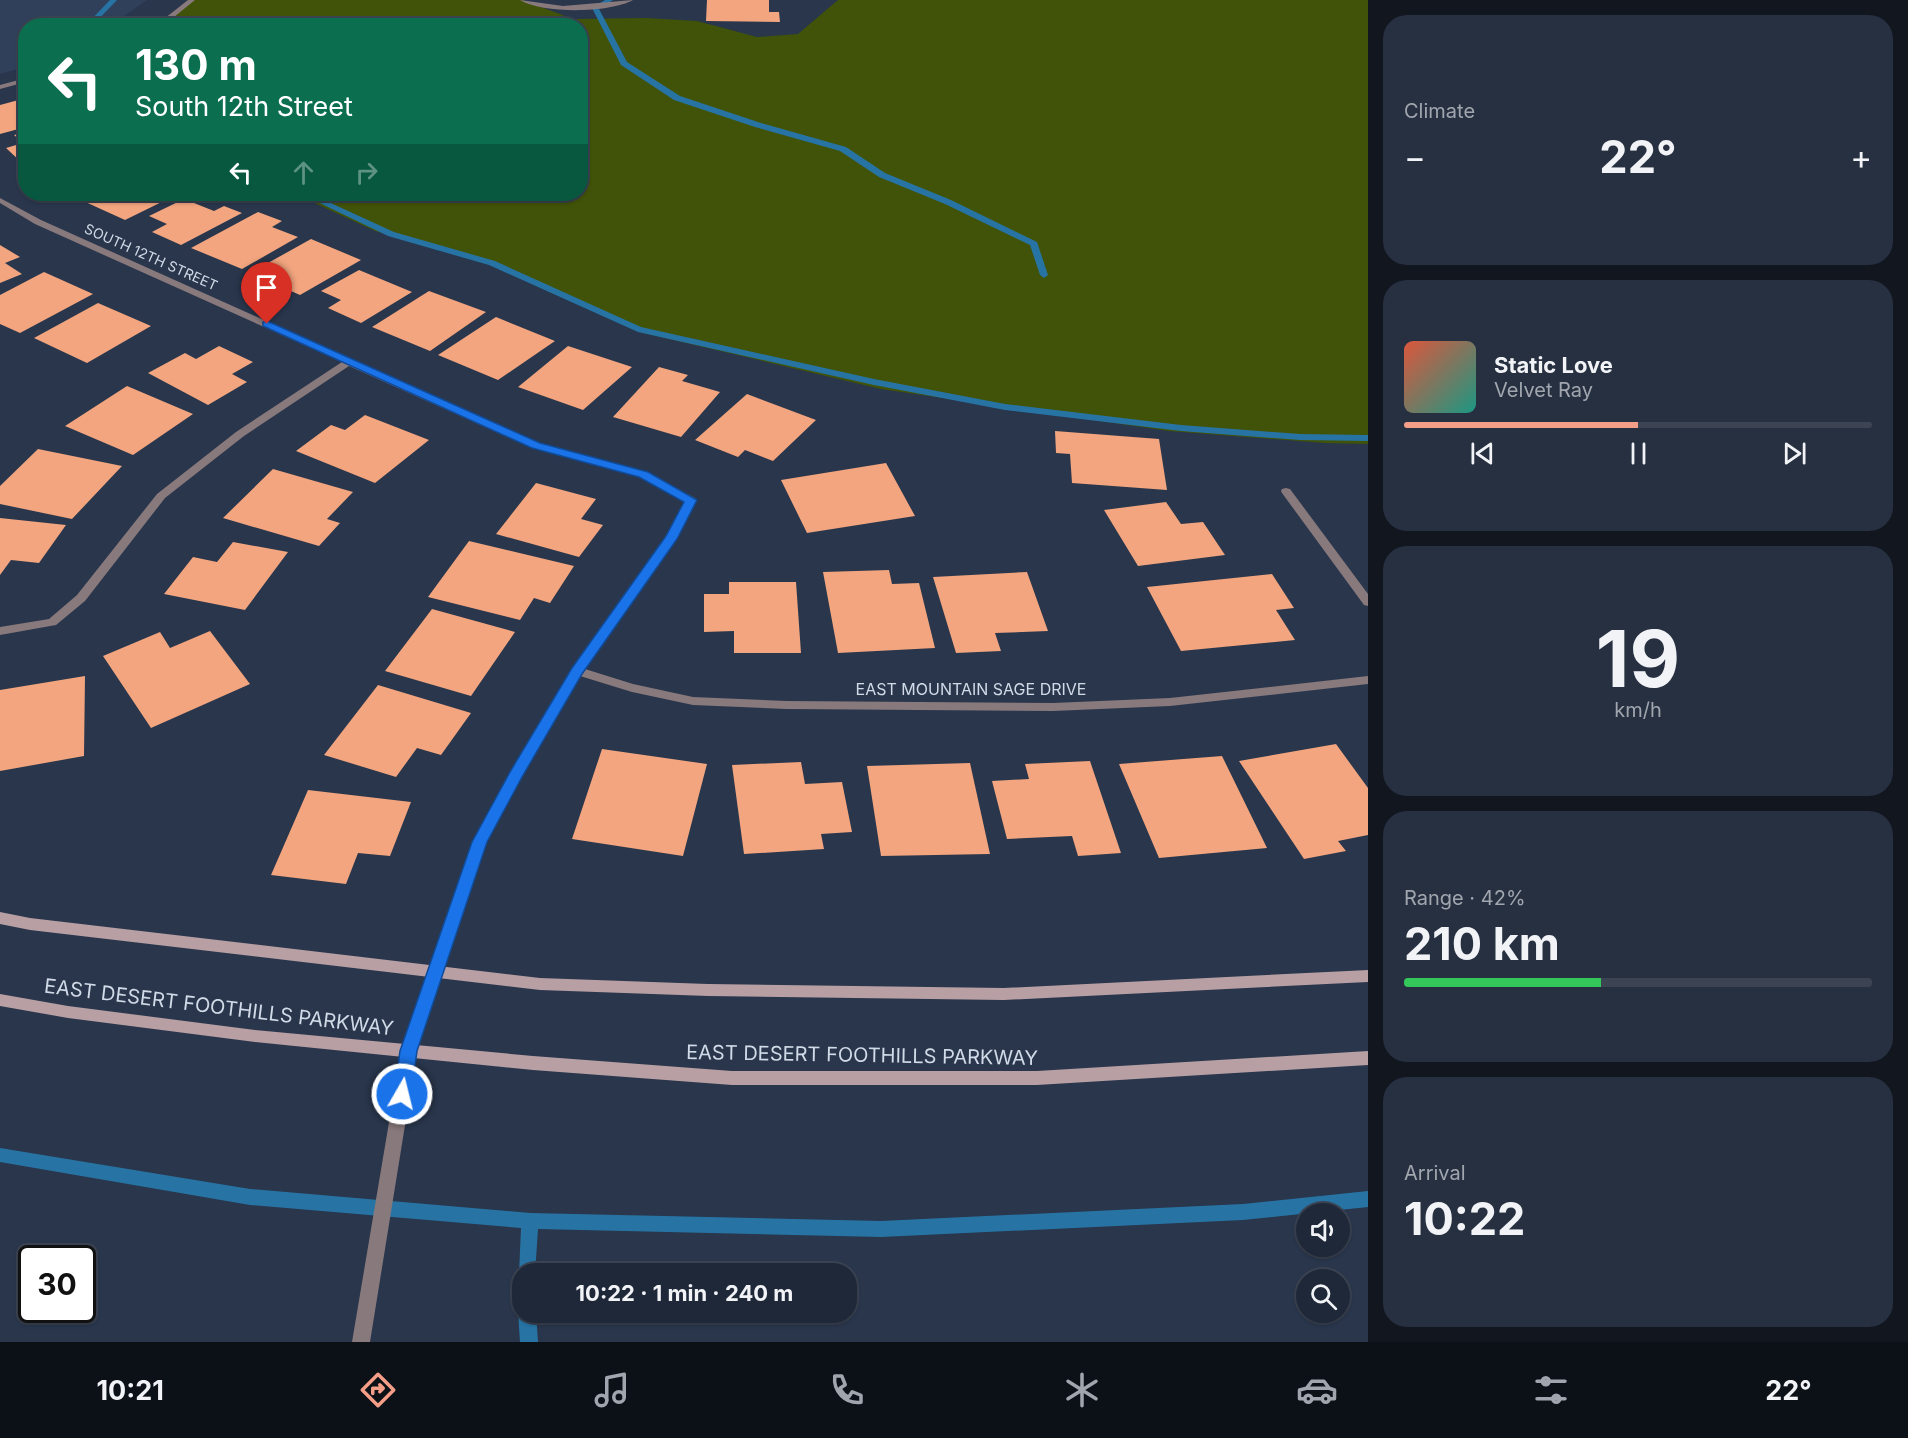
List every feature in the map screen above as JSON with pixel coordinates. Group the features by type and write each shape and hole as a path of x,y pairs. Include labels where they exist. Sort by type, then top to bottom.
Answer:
{"street":[{"path":"168,18 192,0"},
{"path":"523,0 564,10 595,8 630,0"},
{"path":"0,87 18,82"},
{"name":"SOUTH 12TH STREET","path":"0,200 38,222 536,446 644,475 691,500 672,537 577,671"},
{"path":"0,631 52,622 81,598 161,496 240,434 350,361"},
{"path":"1286,491 1368,602"},
{"path":"361,1342 409,1051 434,972 480,842 515,776 577,671"},
{"name":"EAST MOUNTAIN SAGE DRIVE","path":"577,671 632,688 693,701 798,705 1053,707 1170,702 1368,680"},
{"path":"0,918 65,928 540,984 640,988 1004,994 1257,983 1368,975"},
{"name":"EAST DESERT FOOTHILLS PARKWAY","path":"0,1000 68,1012 255,1036 732,1078 1037,1078 1368,1058"}],"shaded area":[{"path":"0,0 147,0 121,18 18,18 18,69 0,74"}],"green space":[{"path":"192,0 523,0 570,18 168,18"},
{"path":"838,0 1368,0 1368,444 1325,443 1169,431 881,389 644,333 474,257 375,231 310,201 588,201 588,19 646,18 697,21 757,37 798,34"}],"building":[{"path":"707,0 769,0 769,12 779,12 780,22 706,21"},
{"path":"18,100 18,129 0,134 0,105"},
{"path":"18,144 18,159 6,148"},
{"path":"83,201 164,201 125,220"},
{"path":"180,201 189,201 214,211 224,206 242,213 181,245 152,232 167,224 149,216"},
{"path":"258,212 282,221 272,227 298,237 242,269 191,248"},
{"path":"311,239 361,260 300,295 250,273"},
{"path":"0,245 20,257 5,263 22,274 0,283"},
{"path":"359,270 412,292 361,323 328,308 341,300 321,291"},
{"path":"44,272 93,294 20,333 0,324 0,295"},
{"path":"429,291 486,312 430,351 372,327"},
{"path":"98,303 151,326 87,363 34,338"},
{"path":"496,317 555,341 498,380 438,355"},
{"path":"219,346 253,362 232,374 247,382 208,405 148,373 185,353 196,359"},
{"path":"568,346 632,367 583,410 518,387"},
{"path":"659,367 688,375 682,381 720,392 681,437 613,417"},
{"path":"127,386 193,414 133,455 65,426"},
{"path":"747,394 816,420 773,461 745,450 738,457 695,440"},
{"path":"365,415 429,440 375,483 296,451 331,425 345,430"},
{"path":"1055,431 1159,439 1167,490 1072,483 1070,454 1056,453"},
{"path":"38,449 122,466 72,519 0,504 0,486"},
{"path":"886,463 915,516 807,533 781,480"},
{"path":"273,469 353,492 327,519 340,523 319,546 223,518"},
{"path":"536,483 596,499 581,519 603,525 579,557 496,534"},
{"path":"1166,502 1181,524 1203,522 1225,555 1138,566 1104,510"},
{"path":"0,518 66,525 39,563 11,560 0,575"},
{"path":"469,541 574,566 550,603 534,598 520,620 428,597"},
{"path":"233,542 288,552 245,610 164,594 193,557 217,562"},
{"path":"889,570 892,584 919,583 935,648 838,653 823,572"},
{"path":"1027,572 1048,631 995,633 1001,651 956,653 933,577"},
{"path":"1272,574 1294,608 1276,610 1295,640 1181,651 1147,587"},
{"path":"729,582 796,582 801,653 734,653 734,631 704,632 704,594 729,594"},
{"path":"432,609 515,632 471,696 385,671"},
{"path":"210,631 250,684 151,728 103,656 160,632 170,648"},
{"path":"85,676 84,756 0,771 0,690"},
{"path":"378,685 471,713 441,755 417,748 396,777 324,755"},
{"path":"1336,744 1368,788 1368,835 1338,841 1346,851 1304,859 1239,761"},
{"path":"602,749 707,764 683,856 572,839"},
{"path":"1222,756 1267,848 1159,858 1119,764"},
{"path":"1090,761 1121,853 1078,856 1072,836 1007,839 992,781 1029,779 1025,764"},
{"path":"801,762 805,784 842,782 852,832 821,834 824,849 744,854 732,765"},
{"path":"970,763 990,854 881,856 867,766"},
{"path":"308,790 411,802 390,856 358,853 346,884 271,875"}],"waterway":[{"path":"96,18 114,0"},
{"path":"610,0 595,8 624,63 677,98 758,125 843,149 882,175 948,202 1034,244 1044,275"},
{"path":"320,201 391,234 492,263 638,329 874,382 1005,407 1181,428 1300,437 1368,438"},
{"path":"0,1155 250,1197 530,1221"},
{"path":"530,1221 881,1229 1243,1212 1368,1199"},
{"path":"528,1263 530,1221"},
{"path":"528,1323 529,1342"}],"route":[{"path":"267,324 536,446 644,475 691,500 672,537 577,671 515,776 480,842 409,1051 402,1094"}]}
